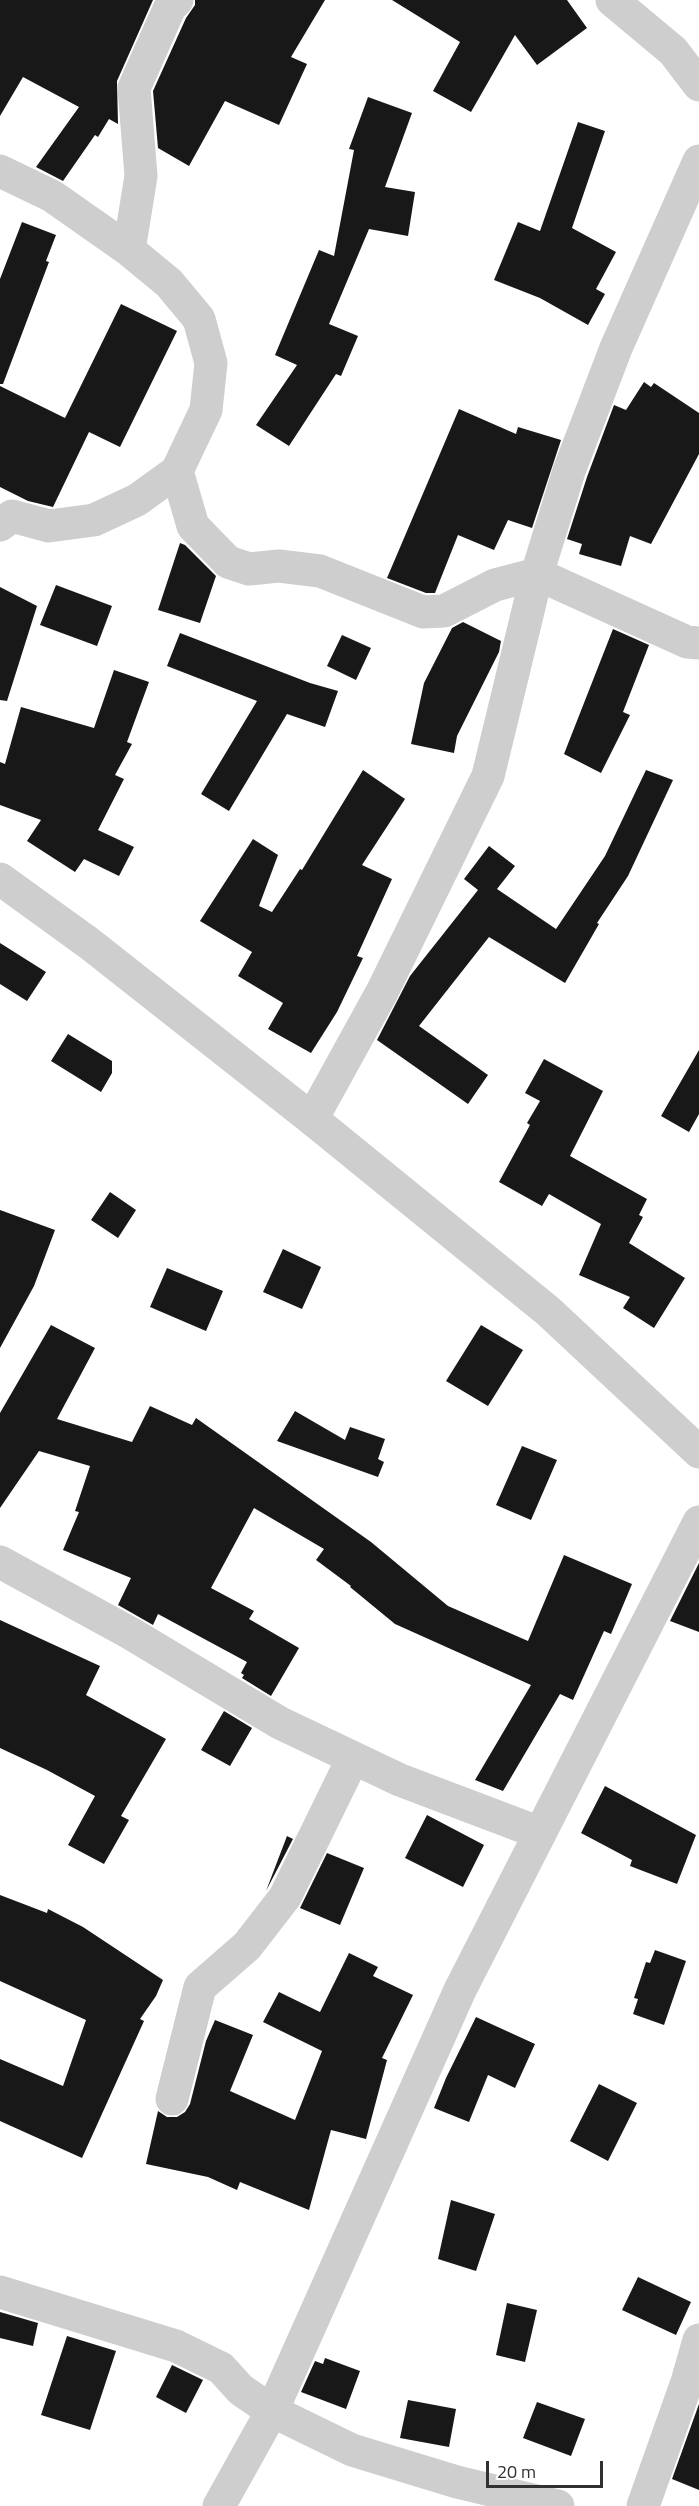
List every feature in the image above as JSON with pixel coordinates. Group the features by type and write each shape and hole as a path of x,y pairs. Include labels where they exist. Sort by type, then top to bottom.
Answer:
{"street":[{"path":"129,250 141,176 134,87 170,7 177,0"},
{"path":"612,0 673,51 699,85"},
{"path":"312,1119 381,992 488,776 537,574 569,471 616,348 699,161"},
{"path":"0,171 52,196 129,250 169,283 199,319 211,363 206,410 177,471 137,500 94,520 49,526 12,516 0,525"},
{"path":"177,471 193,526 228,562 249,569 279,567 321,571 423,612 444,611 495,585 537,574 687,642 699,643"},
{"path":"0,879 90,944 312,1119 548,1311 699,1452"},
{"path":"219,2506 272,2411 460,1990 699,1522"},
{"path":"0,1562 130,1633 280,1723 400,1780 540,1833"},
{"path":"172,2099 200,1987 247,1946 285,1897 353,1758"},
{"path":"0,2292 176,2346 221,2368 241,2390 272,2411 352,2450 457,2482 558,2506"},
{"path":"644,2506 687,2382 699,2340"}],"building":[{"path":"0,0 153,0 117,81 118,124 109,119 98,137 95,135 63,181 36,167 79,107 23,77 0,116"},
{"path":"195,0 325,0 291,57 307,64 279,125 225,101 189,166 158,148 153,91 186,18 195,5"},
{"path":"392,0 567,0 587,28 537,65 515,35 471,112 433,91 460,42"},
{"path":"368,97 412,113 385,187 415,192 408,236 369,229 329,324 358,336 341,376 336,374 289,446 256,425 297,365 275,355 319,250 334,256 354,150 349,149"},
{"path":"578,122 605,131 572,228 616,252 596,289 605,294 588,325 540,298 494,280 518,222 540,231"},
{"path":"22,222 56,235 46,261 49,262 3,384 0,384 0,279"},
{"path":"121,304 177,331 120,447 89,432 53,507 28,501 0,487 0,386 65,418"},
{"path":"644,382 651,387 654,383 699,413 699,454 651,544 630,536 621,566 579,554 582,544 567,539 614,405 626,410"},
{"path":"459,409 516,434 518,427 561,440 532,528 508,520 494,550 458,535 435,593 426,593 387,578"},
{"path":"180,543 185,545 216,576 200,623 158,610"},
{"path":"56,585 112,606 97,646 40,625"},
{"path":"0,587 37,606 7,701 0,700"},
{"path":"463,622 501,641 499,652 457,736 454,753 411,744 424,683 452,628"},
{"path":"613,629 649,645 623,712 630,715 601,773 564,754"},
{"path":"180,633 310,683 338,691 325,727 287,714 229,811 201,794 257,701 167,666"},
{"path":"342,635 371,648 356,680 327,666"},
{"path":"114,670 149,682 127,742 132,744 115,775 124,779 98,830 134,847 119,876 84,859 75,872 27,841 41,820 0,805 0,762 5,764 21,707 94,728"},
{"path":"363,770 405,799 362,865 392,879 357,956 363,958 337,1012 311,1053 268,1029 283,1003 238,976 252,952 200,921 253,839 278,855 259,906 272,912 300,869 302,870"},
{"path":"646,770 673,780 628,876 597,923 599,924 565,983 489,937 419,1026 488,1075 468,1104 377,1040 410,976 478,890 464,879 489,846 515,866 497,889 556,929 605,856"},
{"path":"0,943 46,972 27,1001 0,984"},
{"path":"68,1034 112,1061 112,1073 101,1092 51,1061"},
{"path":"699,1050 699,1114 689,1132 661,1116"},
{"path":"544,1059 603,1091 570,1156 647,1199 639,1215 643,1217 629,1243 685,1278 654,1328 623,1308 630,1297 579,1275 601,1224 549,1194 542,1206 499,1182 530,1125 527,1123 540,1101 525,1093"},
{"path":"110,1192 136,1210 118,1238 91,1220"},
{"path":"0,1210 55,1230 34,1286 0,1348"},
{"path":"283,1249 321,1267 302,1309 263,1292"},
{"path":"167,1268 223,1291 206,1331 150,1307"},
{"path":"51,1325 95,1348 57,1419 132,1442 150,1406 192,1425 196,1418 371,1542 448,1606 528,1641 564,1555 632,1584 611,1634 604,1631 573,1700 560,1694 503,1791 475,1780 531,1685 395,1624 351,1586 316,1560 324,1549 254,1508 211,1588 254,1611 249,1619 299,1648 271,1696 242,1678 244,1675 241,1673 247,1662 158,1614 153,1625 118,1605 131,1578 63,1550 79,1512 75,1511 90,1466 39,1451 0,1508 0,1413"},
{"path":"481,1325 523,1350 488,1406 446,1381"},
{"path":"295,1411 345,1440 350,1427 385,1439 378,1459 384,1462 378,1477 277,1441"},
{"path":"522,1446 557,1460 531,1520 496,1505"},
{"path":"699,1563 699,1632 670,1621"},
{"path":"0,1620 100,1666 86,1695 166,1739 121,1816 129,1820 104,1864 68,1845 95,1796 0,1748"},
{"path":"224,1711 252,1728 230,1766 201,1750"},
{"path":"605,1786 696,1835 677,1884 630,1866 632,1860 581,1833"},
{"path":"427,1815 484,1845 463,1887 405,1858"},
{"path":"287,1836 293,1839 266,1891"},
{"path":"327,1853 364,1868 340,1925 300,1908"},
{"path":"0,1895 47,1913 48,1909 83,1927 163,1980 156,1996 140,2019 144,2021 82,2158 0,2121 0,2059 63,2086 86,2020 0,1981"},
{"path":"655,1950 686,1961 664,2025 633,2014 638,1999 634,1998 646,1962 650,1963"},
{"path":"349,1953 378,1967 373,1976 413,1995 382,2058 387,2060 366,2139 331,2130 309,2210 240,2182 237,2190 208,2177 146,2164 158,2111 167,2117 177,2117 185,2112 190,2104 206,2041 215,2020 253,2035 230,2091 295,2120 322,2051 263,2022 279,1992 320,2012"},
{"path":"476,2017 535,2044 515,2088 488,2075 469,2122 434,2108"},
{"path":"599,2084 637,2103 608,2161 570,2141"},
{"path":"451,2200 495,2214 476,2271 438,2259"},
{"path":"638,2277 691,2302 676,2335 622,2310"},
{"path":"507,2303 537,2310 525,2362 496,2355"},
{"path":"0,2312 38,2323 33,2346 0,2338"},
{"path":"67,2336 116,2351 90,2430 41,2415"},
{"path":"325,2358 360,2371 346,2409 301,2392 315,2361 323,2364"},
{"path":"172,2365 203,2380 186,2413 156,2397"},
{"path":"408,2400 456,2409 449,2447 400,2438"},
{"path":"537,2402 585,2419 571,2456 523,2438"},
{"path":"699,2404 699,2490 672,2479"}]}
